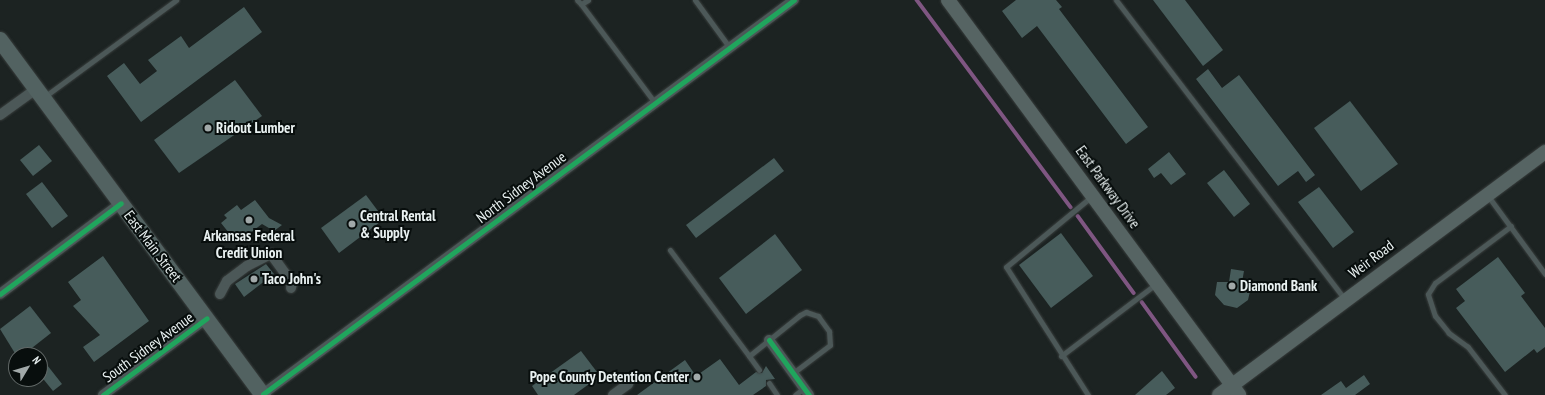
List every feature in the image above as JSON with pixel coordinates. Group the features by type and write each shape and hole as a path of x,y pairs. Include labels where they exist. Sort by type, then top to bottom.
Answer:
{"main road":[{"name":"East Parkway Drive","path":"948,0 1094,195 1235,390"},
{"name":"East Main Street","path":"0,40 263,394"},
{"name":"Weir Road","path":"1219,395 1235,390 1346,299 1545,152"}],"street":[{"name":"North Sidney Avenue","path":"263,394 794,0"},
{"path":"0,115 40,93"},
{"path":"0,294 121,203"},
{"path":"220,294 227,281 246,266 271,254 292,283 291,288"},
{"name":"South Sidney Avenue","path":"103,395 207,318"},
{"path":"769,340 806,392"},
{"path":"613,395 628,384"}],"lane":[{"path":"40,93 176,0"},
{"path":"577,0 582,4 655,103"},
{"path":"582,4 588,0"},
{"path":"694,0 730,48"},
{"path":"1116,0 1346,299"},
{"path":"1487,194 1545,274"},
{"path":"1088,395 1061,356 1006,267 1094,195"},
{"path":"1505,395 1468,347 1449,333 1435,316 1428,294 1435,283 1510,226"},
{"path":"670,250 759,370"},
{"path":"1061,356 1157,283"},
{"path":"749,356 806,312 818,316 829,331 830,345 793,373"},
{"path":"769,383 778,395"},
{"path":"795,395 806,392"}],"building":[{"path":"1016,0 1056,0 1062,7 1059,9 1148,127 1126,144 1037,26 1022,38 1002,11"},
{"path":"1153,0 1185,0 1223,50 1203,66"},
{"path":"244,7 262,32 141,122 107,76 124,63 140,84 157,71 148,60 181,36 189,48"},
{"path":"1208,69 1222,88 1239,75 1315,175 1306,182 1298,171 1278,186 1196,79"},
{"name":"Ridout Lumber","path":"235,80 262,116 179,173 154,140"},
{"path":"1350,101 1398,164 1361,191 1314,128"},
{"path":"39,145 52,161 33,176 20,160"},
{"path":"1169,152 1186,174 1171,185 1161,173 1154,178 1148,169"},
{"path":"774,158 784,171 696,238 686,225"},
{"path":"1224,170 1250,204 1234,217 1207,183"},
{"path":"42,182 68,216 52,228 26,194"},
{"path":"1319,187 1354,232 1333,248 1298,202"},
{"name":"Central Rental & Supply","path":"366,195 384,219 339,253 321,228"},
{"name":"Arkansas Federal Credit Union","path":"255,200 269,218 282,225 274,231 262,224 237,243 221,223 227,218 224,215 237,205 241,210"},
{"path":"1061,233 1093,276 1051,308 1019,265"},
{"path":"775,234 802,270 746,314 719,278"},
{"path":"103,256 149,321 94,362 83,347 100,335 73,306 81,300 68,282"},
{"path":"1498,257 1525,293 1521,296 1545,328 1545,347 1537,353 1534,349 1505,372 1456,308 1465,301 1456,289"},
{"name":"Taco John's","path":"266,264 274,274 244,297 235,284"},
{"name":"Diamond Bank","path":"1231,269 1244,271 1242,282 1251,287 1248,300 1237,308 1224,305 1215,295 1217,282 1229,282"},
{"path":"30,306 51,333 33,347 11,347 0,329"},
{"path":"581,351 600,376 574,395 538,395 532,386"},
{"name":"Pope County Detention Center","path":"720,359 739,385 756,372 762,373 766,366 775,379 766,380 766,386 753,395 637,395 685,360 696,376"},
{"path":"48,366 62,384 53,391 48,385"},
{"path":"1162,371 1175,388 1166,395 1135,395"},
{"path":"1364,375 1370,384 1355,395 1321,395 1341,381 1346,388"}],"waterway":[{"path":"917,0 1071,207"},
{"path":"1078,216 1134,293"},
{"path":"1142,302 1196,377"}],"cycle path":[{"path":"263,394 794,0"},
{"path":"0,294 121,203"},
{"path":"103,395 207,318"},
{"path":"769,340 809,395"}],"place":[{"name":"Ridout Lumber","path":"208,128"},
{"name":"Arkansas Federal Credit Union","path":"249,220"},
{"name":"Central Rental & Supply","path":"352,224"},
{"name":"Taco John's","path":"254,279"},
{"name":"Diamond Bank","path":"1232,286"},
{"name":"Pope County Detention Center","path":"697,377"}]}
